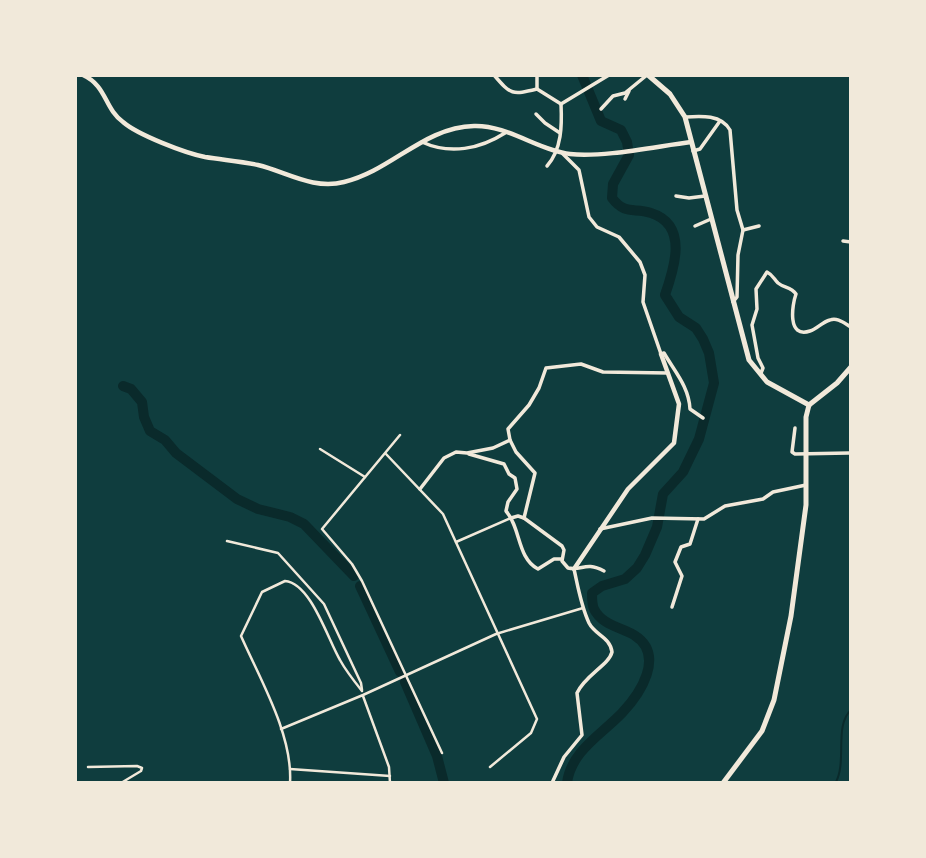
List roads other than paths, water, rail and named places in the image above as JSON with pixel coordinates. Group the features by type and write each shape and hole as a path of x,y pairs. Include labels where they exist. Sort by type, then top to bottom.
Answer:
{"main road":[{"path":"648,75 670,94 684,117 750,360 767,382 809,405"},
{"path":"723,783 762,730 772,708 792,610 806,505 807,410 809,405 837,383 851,367"}],"street":[{"path":"83,75 101,89 121,121 137,131 195,155 256,164 309,182 336,184 352,180 422,142 452,129 472,126 489,126 558,151 579,155 691,142"},
{"path":"494,75 513,93 537,89 561,104"},
{"path":"537,75 537,89"},
{"path":"561,104 609,75"},
{"path":"601,109 613,96 630,89 648,75"},
{"path":"625,99 630,89"},
{"path":"547,166 558,151 561,104"},
{"path":"536,114 560,133"},
{"path":"684,117 706,116 728,125 730,130 737,210 743,230 737,297 733,302"},
{"path":"693,151 700,149 720,121"},
{"path":"422,142 437,148 474,148 505,133"},
{"path":"552,783 564,757 582,735 577,693 594,671 607,663 612,652 609,641 591,626 574,569 636,478 674,443 679,404 643,302 645,275 640,262 619,237 597,227 589,217 579,170 558,151"},
{"path":"676,196 690,198 705,195"},
{"path":"695,226 711,219"},
{"path":"743,230 759,226"},
{"path":"844,241 851,242"},
{"path":"760,374 763,368 758,358 752,325 757,309 756,289 767,272 774,276 778,283 796,294 792,312 793,324 798,330 813,331 829,320 837,319 851,327"},
{"path":"661,354 664,354 677,372 687,394 690,410 703,418"},
{"path":"524,518 535,473 516,452 508,429 529,405 546,368 581,364 603,372 668,373"},
{"path":"795,428 792,452 806,455 850,455 851,437"},
{"path":"400,435 322,529 357,573 442,753"},
{"path":"467,453 493,448 510,440"},
{"path":"320,449 365,477"},
{"path":"420,489 444,458 456,452 504,464 509,474 515,478 517,489 506,508 526,558 538,569 554,559 562,559"},
{"path":"386,454 439,508 537,719 531,733 490,768"},
{"path":"600,528 603,530 652,518 698,519 710,516 725,506 763,499 773,492 806,485"},
{"path":"457,542 518,516 562,546 565,566 574,569 586,565 604,571"},
{"path":"672,607 682,576 675,562 677,555 681,547 690,544 694,538 698,519"},
{"path":"226,541 278,553 324,604 361,683 390,783"},
{"path":"290,783 281,729 241,636 262,592 285,581 294,584 316,607 338,658 362,693"},
{"path":"281,729 498,634 584,607"},
{"path":"88,767 142,768 121,783"},
{"path":"289,769 390,776"}],"waterway":[{"path":"567,783 574,762 581,752 636,696 647,674 649,663 643,643 597,614 592,593 602,586 625,579 637,568 645,555 657,527 663,494 683,472 699,439 714,383 709,353 703,339 696,328 679,317 665,295 675,261 675,237 663,219 645,211 626,209 612,198 613,184 629,155 627,142 621,130 601,121 582,75"},
{"path":"123,386 131,389 142,402 150,431 165,440 176,453 237,499 304,524 354,576"},
{"path":"360,586 400,672"},
{"path":"405,682 437,756 444,783"},
{"path":"832,783 836,782 839,773 843,725 851,710"}]}
